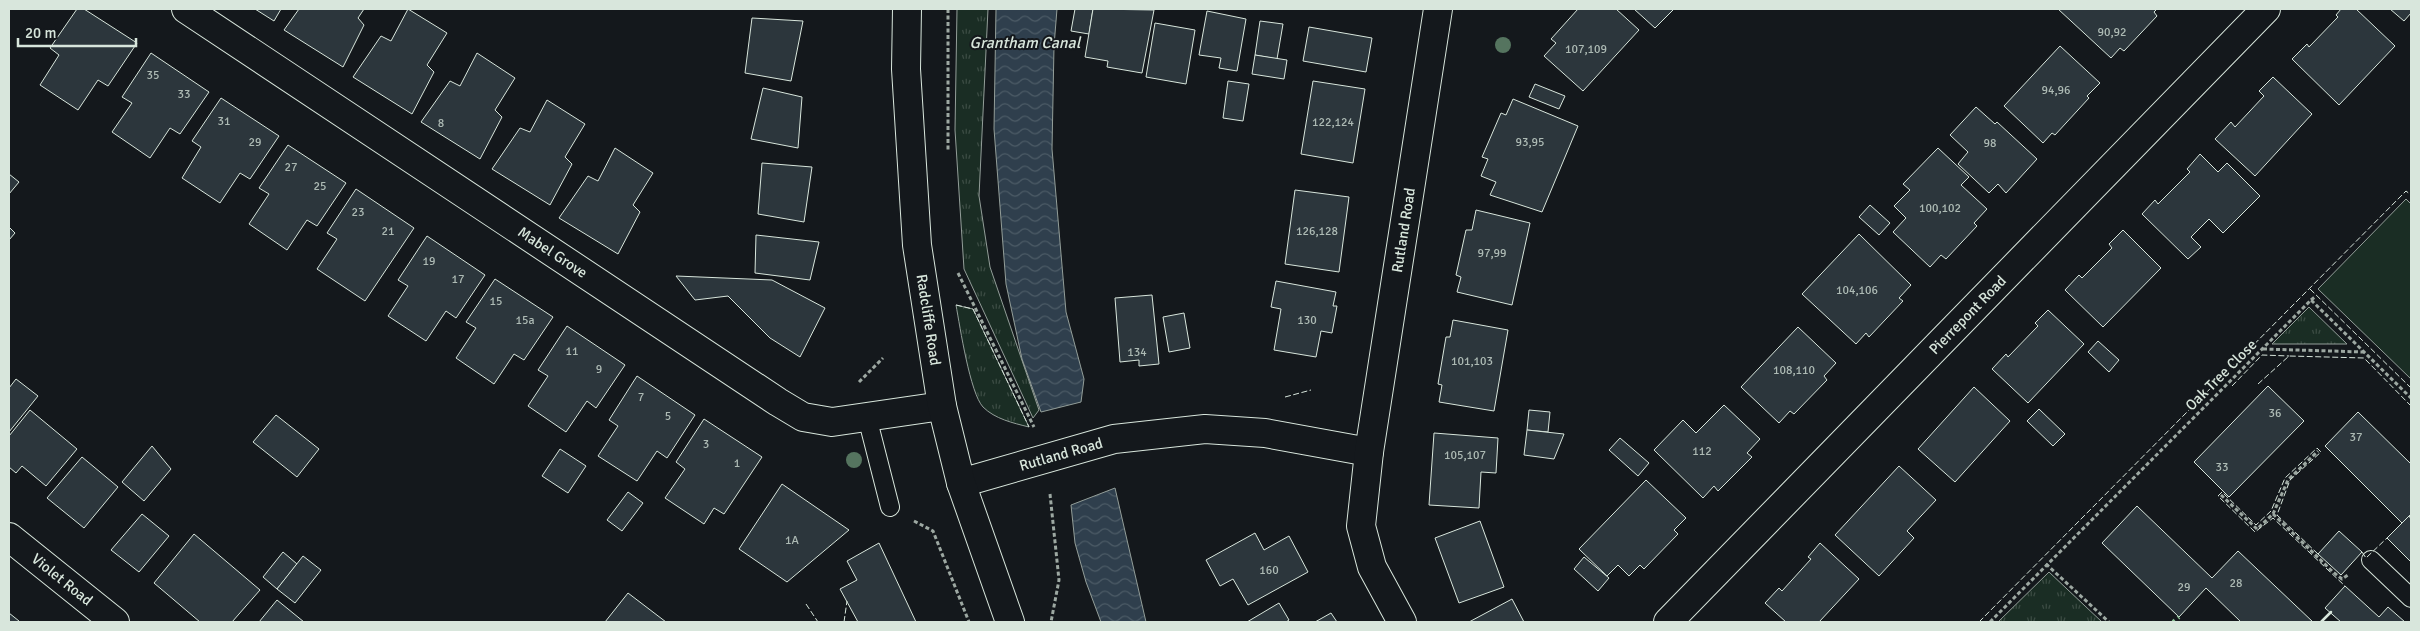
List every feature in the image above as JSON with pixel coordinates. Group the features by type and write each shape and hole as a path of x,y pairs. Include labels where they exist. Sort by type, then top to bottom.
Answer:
{"main road":[{"name":"Mabel Grove","path":"186,9 803,417 832,422 942,406"},
{"name":"Radcliffe Road","path":"906,9 906,69 916,226 942,406 962,483 1010,622"},
{"name":"Rutland Road","path":"1402,622 1372,566 1361,526 1369,452 1438,9"},
{"name":"Pierrepont Road","path":"1668,622 2266,9"},
{"name":"Rutland Road","path":"962,483 1114,439 1205,430 1265,433 1369,452"},
{"name":"Violet Road","path":"9,537 115,622"}],"lane":[{"path":"867,417 890,506"},
{"path":"2370,560 2411,598"}],"path":[{"path":"948,9 948,153"},
{"path":"956,270 1034,426 1044,459"},
{"name":"Oak Tree Close","path":"1990,622 2316,296"},
{"path":"2311,300 2411,398"},
{"path":"2262,349 2364,352"},
{"path":"2221,495 2256,529 2273,514 2288,480 2318,451"},
{"path":"1050,490 1059,580 1051,622"},
{"path":"890,506 933,531 969,622"},
{"path":"2273,514 2342,579 2370,560"},
{"path":"2046,564 2109,622"}],"green space":[{"path":"957,9 988,9 979,196 990,267 1039,410 1033,418 964,269 955,130"},
{"path":"2406,199 2411,204 2411,379 2318,289"},
{"path":"956,305 973,309 1029,427 993,415 978,400 966,359"},
{"path":"2309,307 2347,344 2272,344"},
{"path":"2049,572 2102,622 1998,622"}],"water":[{"name":"Grantham Canal","path":"996,9 1057,9 1054,46 1052,149 1066,312 1084,379 1081,402 1041,412 1022,359 1006,284 994,129"},
{"path":"1115,488 1146,622 1101,622 1086,582 1075,543 1071,505"}],"building":[{"path":"77,9 84,9 137,43 108,86 98,80 78,110 40,85 59,55 50,48"},
{"path":"255,9 281,9 274,21"},
{"path":"299,9 364,9 358,18 364,25 343,67 284,30"},
{"path":"408,9 447,33 427,65 434,72 412,114 353,77 381,36 391,41"},
{"path":"1075,9 1093,9 1089,34 1071,31"},
{"path":"1093,9 1154,10 1142,73 1107,67 1108,61 1085,57"},
{"path":"1578,9 1616,9 1639,30 1583,91 1544,56 1556,43 1551,39"},
{"path":"1634,9 1674,9 1655,28"},
{"path":"2058,9 2157,9 2154,12 2157,16 2124,51 2120,48 2111,58"},
{"path":"2341,9 2356,9 2395,46 2339,105 2292,59 2307,44 2309,47 2338,17 2336,15"},
{"path":"2390,9 2411,9 2411,13 2404,21"},
{"path":"1207,11 1246,19 1237,71 1219,68 1221,58 1199,55"},
{"path":"752,18 803,21 791,81 745,73"},
{"path":"1260,21 1283,24 1277,59 1255,55"},
{"path":"1155,23 1195,30 1186,84 1146,77"},
{"path":"1309,27 1372,38 1366,72 1303,61"},
{"path":"2060,46 2100,83 2055,135 2052,133 2043,143 2004,106"},
{"path":"151,53 209,92 180,134 170,128 150,158 112,132 132,103 122,97"},
{"path":"477,53 515,78 495,110 502,117 480,159 421,122 450,81 460,86"},
{"path":"1255,55 1287,60 1284,79 1252,74"},
{"path":"2273,77 2312,114 2255,176 2215,139 2231,122 2235,127 2264,96 2259,91"},
{"path":"1228,81 1249,84 1243,121 1223,118"},
{"path":"1313,81 1365,89 1353,163 1301,154"},
{"path":"1535,84 1565,96 1559,109 1529,97"},
{"path":"763,88 802,97 798,148 751,139"},
{"path":"221,98 279,136 250,179 240,173 220,203 182,178 201,147 192,141"},
{"path":"1513,99 1578,126 1542,212 1490,195 1496,182 1481,176 1488,159 1482,157 1501,113 1506,115"},
{"path":"547,100 585,124 565,157 572,164 550,205 492,169 520,128 530,132"},
{"path":"1976,107 1995,124 1997,122 2037,159 2006,193 1998,184 1989,193 1958,164 1968,152 1950,135"},
{"path":"288,145 346,183 317,226 307,220 287,250 249,224 269,194 259,188"},
{"path":"615,148 653,173 633,205 640,212 618,254 559,218 588,176 598,181"},
{"path":"1938,148 1969,177 1961,185 1987,209 1974,223 1977,226 1946,259 1941,255 1930,267 1893,232 1906,218 1894,206 1910,190 1903,184"},
{"path":"2200,154 2218,172 2227,163 2260,196 2223,233 2209,219 2191,237 2201,247 2188,259 2142,214 2155,200 2158,204 2190,172 2187,169"},
{"path":"762,163 812,167 804,222 758,214"},
{"path":"9,174 19,182 9,194"},
{"path":"356,189 414,228 365,301 317,269 337,239 327,233"},
{"path":"1295,190 1349,197 1339,272 1285,264"},
{"path":"1870,205 1890,223 1879,235 1859,217"},
{"path":"1476,210 1530,223 1512,305 1457,292 1461,277 1456,275 1466,230 1472,230"},
{"path":"9,227 15,233 9,240"},
{"path":"2123,230 2161,268 2103,327 2065,290 2079,275 2082,278 2112,248 2109,244"},
{"path":"1859,234 1911,285 1899,298 1903,301 1869,337 1866,333 1856,344 1802,294"},
{"path":"756,235 819,242 810,280 755,273"},
{"path":"427,236 485,275 456,318 446,311 426,341 388,316 408,286 398,280"},
{"path":"676,276 772,280 825,308 800,357 770,338 728,296 695,300"},
{"path":"495,279 553,317 524,360 514,354 494,384 456,358 476,328 466,322"},
{"path":"1276,281 1336,292 1333,306 1337,306 1332,333 1321,331 1316,357 1274,350 1281,309 1271,307"},
{"path":"1152,295 1159,364 1139,366 1139,360 1120,362 1115,298"},
{"path":"2048,310 2084,344 2028,403 1992,369 2006,354 2008,357 2038,326 2035,323"},
{"path":"1184,313 1190,348 1169,352 1163,317"},
{"path":"1453,320 1508,330 1494,411 1439,402 1442,385 1438,384 1446,337 1450,337"},
{"path":"567,326 625,365 596,408 587,401 566,432 528,406 548,376 538,370"},
{"path":"1798,327 1836,363 1824,376 1827,380 1794,414 1790,411 1779,423 1741,387"},
{"path":"2098,341 2119,360 2109,372 2088,352"},
{"path":"637,376 695,415 667,458 657,451 637,481 598,456 618,426 609,420"},
{"path":"16,379 38,396 9,432 9,388"},
{"path":"2268,386 2304,421 2229,497 2194,462"},
{"path":"1974,387 2010,421 1955,482 1918,449"},
{"path":"1724,405 1760,439 1747,453 1752,457 1718,491 1714,486 1703,498 1654,450 1683,420 1696,433"},
{"path":"2039,409 2065,434 2053,446 2027,421"},
{"path":"30,410 77,449 46,486 22,466 16,473 9,467 9,436"},
{"path":"1529,410 1550,412 1548,432 1527,430"},
{"path":"2358,412 2411,464 2411,514 2402,523 2325,446"},
{"path":"276,415 319,449 297,477 253,442"},
{"path":"704,419 762,457 724,514 714,508 704,524 665,498 685,469 676,462"},
{"path":"1527,430 1564,434 1554,459 1524,455"},
{"path":"1434,433 1498,438 1496,473 1481,472 1479,508 1429,505"},
{"path":"1620,438 1649,463 1638,476 1609,450"},
{"path":"152,446 171,469 144,501 122,482"},
{"path":"560,449 586,466 568,493 542,476"},
{"path":"82,457 118,487 84,528 47,498"},
{"path":"1899,466 1936,500 1907,531 1914,538 1879,576 1835,535"},
{"path":"1646,480 1686,518 1674,530 1678,534 1644,569 1640,565 1629,576 1618,565 1607,576 1579,549"},
{"path":"782,484 849,530 787,582 739,549"},
{"path":"628,492 643,503 622,531 607,520"},
{"path":"2137,506 2212,578 2238,551 2313,622 2241,622 2206,588 2179,617 2102,543"},
{"path":"142,514 169,536 139,572 111,550"},
{"path":"2409,516 2411,519 2411,562 2387,538"},
{"path":"1480,521 1504,587 1459,603 1435,538"},
{"path":"2339,531 2362,552 2341,575 2318,554"},
{"path":"1255,533 1264,550 1289,536 1308,572 1248,605 1233,579 1220,586 1206,560"},
{"path":"194,534 260,590 232,622 200,622 154,583"},
{"path":"879,543 916,622 858,622 840,589 857,580 847,561"},
{"path":"1820,543 1859,579 1819,622 1786,622 1765,603 1779,588 1782,591 1811,559 1808,557"},
{"path":"283,552 297,564 277,589 263,577"},
{"path":"303,556 321,570 295,603 277,589"},
{"path":"1584,557 1609,578 1598,591 1574,569"},
{"path":"2345,586 2379,617 2388,607 2405,622 2341,622 2325,608"},
{"path":"628,593 666,622 605,622"},
{"path":"1512,599 1524,622 1469,622"},
{"path":"277,600 304,622 259,622"},
{"path":"1279,603 1289,620 1286,622 1247,622"},
{"path":"9,613 19,621 19,622 9,622"},
{"path":"1331,613 1337,622 1315,622"}],"hedge":[{"path":"2173,622 2179,617"}],"fence":[{"path":"1979,622 2406,191 2411,195"},
{"path":"2310,289 2411,388"},
{"path":"956,305 973,309 1029,427"},
{"path":"2232,386 2262,355 2289,356"},
{"path":"2258,384 2289,356 2364,358 2411,406"},
{"path":"1285,397 1311,390"},
{"path":"2318,554 2277,515 2290,480 2321,452 2317,448 2285,478 2271,511 2256,525 2222,492 2218,496 2255,532 2273,518 2345,586"},
{"path":"2362,552 2366,558 2387,538"},
{"path":"844,622 847,601"},
{"path":"806,604 818,622"}],"wall":[{"path":"2321,622 2331,612"}]}
